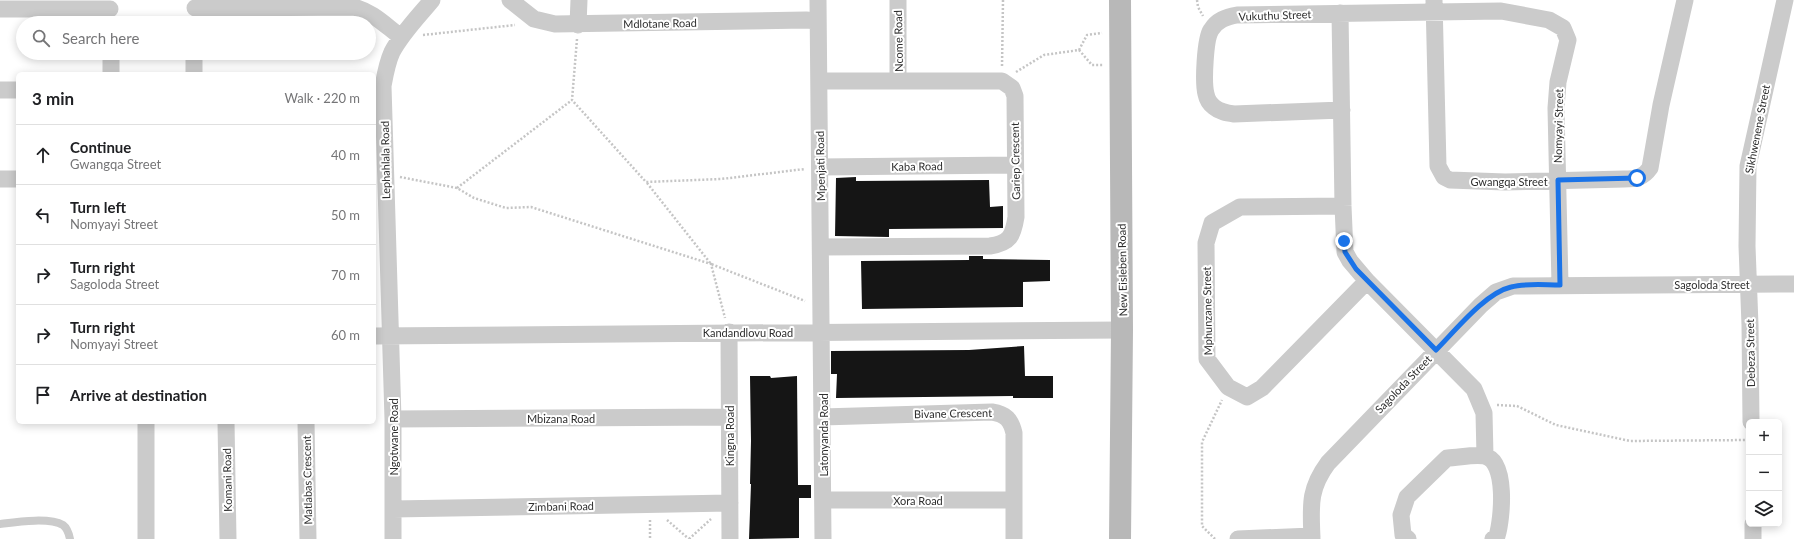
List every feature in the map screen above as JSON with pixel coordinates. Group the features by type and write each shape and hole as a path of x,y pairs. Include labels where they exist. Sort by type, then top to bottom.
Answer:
{"main road":[{"name":"New Eisleben Road","path":"1120,0 1122,330 1120,539"}],"street":[{"name":"Lephahlala Road","path":"382,336 379,86 392,53 401,37 432,0"},
{"name":"Mdlotane Road","path":"510,0 534,19 544,22 578,25 818,21"},
{"path":"578,0 578,25"},
{"name":"Mpenjati Road","path":"818,0 822,332"},
{"name":"Ncome Road","path":"898,0 898,81"},
{"name":"Gwangqa Street","path":"1434,6 1437,158 1440,172 1444,177 1450,180 1460,181 1630,179 1646,175 1650,168 1660,105 1686,0"},
{"name":"Sikhwenene Street","path":"1749,284 1747,246 1748,166 1785,0"},
{"path":"0,9 28,4 110,11"},
{"name":"Nomyayi Street","path":"1434,6 1501,11 1549,20 1563,28 1568,40 1556,96 1560,285"},
{"name":"Vukuthu Street","path":"1342,110 1234,114 1222,112 1214,107 1208,100 1206,94 1207,40 1211,31 1218,22 1226,17 1340,13 1434,6"},
{"path":"195,10 353,8 362,9 374,16"},
{"path":"1340,13 1345,252 1350,261 1367,281 1474,389 1484,412 1485,456"},
{"path":"376,18 401,37"},
{"path":"110,60 111,72"},
{"path":"194,60 194,72"},
{"path":"819,81 1002,81"},
{"name":"Gariep Crescent","path":"821,247 990,246 1000,245 1009,239 1015,224 1015,96 1012,88 1002,81"},
{"path":"0,90 16,90"},
{"name":"Kaba Road","path":"820,167 1015,165"},
{"path":"0,179 16,179"},
{"name":"Mphunzane Street","path":"1343,206 1240,207 1212,223 1206,243 1208,359 1228,387 1247,397 1262,388 1367,281"},
{"name":"Debeza Street","path":"1749,284 1751,419"},
{"name":"Sagoloda Street","path":"1312,538 1311,506 1318,477 1333,458 1436,350 1496,292 1513,286 1794,284"},
{"name":"Kandandlovu Road","path":"382,336 1122,330"},
{"name":"Kingna Road","path":"729,332 728,417 730,539"},
{"name":"Latonyanda Road","path":"822,332 823,539"},
{"name":"Ngotwane Road","path":"382,336 393,419 393,539"},
{"name":"Bivane Crescent","path":"822,416 1000,413 1009,420 1014,433 1014,539"},
{"name":"Mbizana Road","path":"393,419 728,417"},
{"path":"146,424 146,539"},
{"name":"Komani Road","path":"226,424 228,539"},
{"name":"Matlabas Crescent","path":"306,424 308,539"},
{"path":"1408,539 1403,535 1401,515 1407,497 1447,458 1485,456 1493,461 1500,476 1501,523 1497,536 1492,539"},
{"name":"Xora Road","path":"823,500 1013,500"},
{"name":"Zimbani Road","path":"393,508 730,503"},
{"path":"1752,527 1753,539"},
{"path":"1238,539 1312,538"}],"lane":[{"path":"0,524 53,521 64,526 70,539"}],"path":[{"path":"1002,81 1003,0"},
{"path":"401,37 544,22"},
{"path":"578,25 572,100 646,182 711,264 729,332"},
{"path":"1078,50 1087,35 1120,31"},
{"path":"1002,81 1044,55 1078,50"},
{"path":"1078,50 1092,65 1120,65"},
{"path":"457,188 572,100"},
{"path":"646,182 721,179 820,167"},
{"path":"379,174 457,188 474,198 506,208 531,207 711,264 822,308"},
{"path":"1215,539 1202,526 1202,442 1228,387"},
{"path":"1484,412 1492,404 1516,406 1556,425 1630,441 1746,440"},
{"path":"649,504 689,539 730,503"},
{"path":"649,504 650,539"}],"building":[{"path":"856,177 856,181 989,180 990,207 1003,206 1003,228 889,229 889,237 835,236 836,178"},
{"path":"969,256 983,256 983,259 1050,260 1050,281 1023,282 1023,307 862,309 861,261 969,260"},
{"path":"1024,346 1025,376 1053,376 1053,398 1013,398 1013,396 836,398 837,374 831,374 831,351 969,350"},
{"path":"750,376 770,376 771,378 797,376 798,485 811,485 811,498 799,498 799,538 749,539 751,484"}],"route":[{"path":"1344,241 1345,252 1356,269 1436,350 1488,298 1496,292 1513,286 1560,285 1558,180 1637,178"}]}
